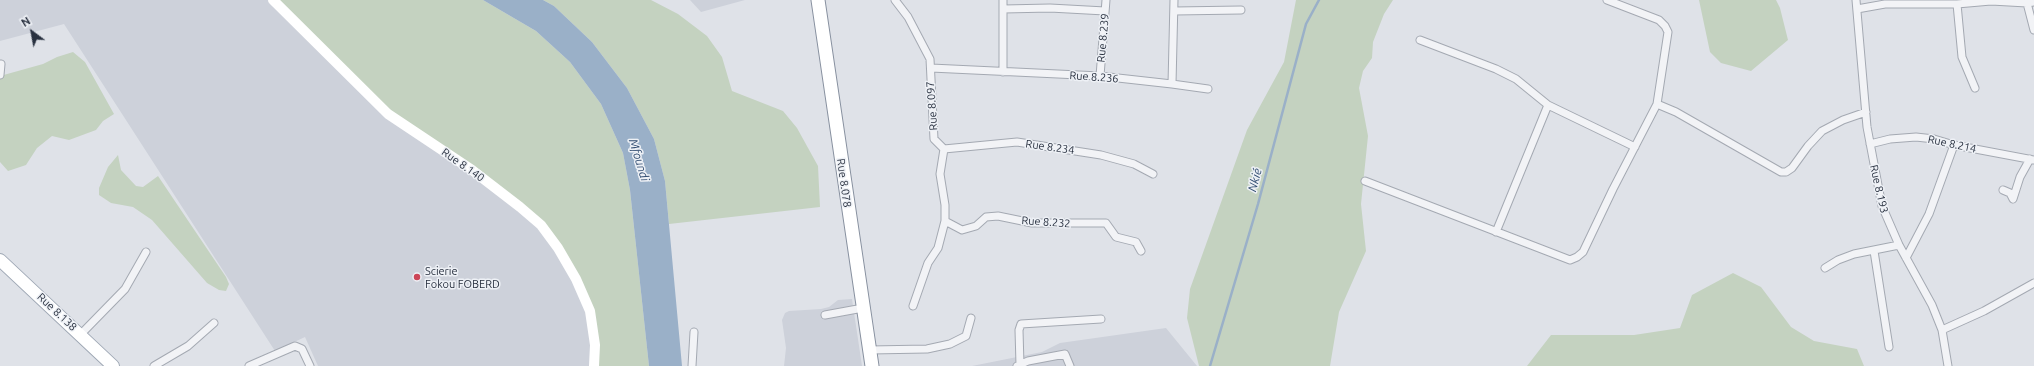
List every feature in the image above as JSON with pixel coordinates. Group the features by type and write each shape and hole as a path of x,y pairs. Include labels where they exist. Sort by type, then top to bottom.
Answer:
{"highway":[{"name":"Rue 8.078","path":"818,0 872,366"}],"main road":[{"name":"Rue 8.140","path":"273,0 388,114 472,170 541,225 576,279 590,311 595,345 594,366"},
{"name":"Rue 8.138","path":"0,260 81,334 113,366"},
{"path":"0,260 0,266"}],"street":[{"name":"Rue 8.097","path":"895,0 908,17 930,59 934,139 944,149"},
{"path":"1003,0 1003,72"},
{"name":"Rue 8.239","path":"1100,76 1106,0"},
{"path":"1172,84 1175,11 1174,0"},
{"path":"1365,181 1570,260 1578,257 1583,252 1657,104 1668,32 1666,26 1659,20 1607,0"},
{"name":"Rue 8.193","path":"1856,0 1870,144 1882,206 1899,245 1932,305 1942,330 1948,366"},
{"path":"1857,9 1885,4 1957,4 1991,1 2029,1 2034,30"},
{"path":"1957,4 1962,57 1975,88"},
{"path":"1004,9 1050,8 1105,11"},
{"path":"1175,11 1241,10"},
{"path":"1420,40 1496,69 1516,79 1548,105 1635,147"},
{"path":"0,76 1,64"},
{"name":"Rue 8.236","path":"931,68 1100,76 1208,88"},
{"path":"1657,104 1676,112 1781,172 1792,168 1808,146 1822,131 1843,120 1866,112"},
{"path":"1496,232 1548,105"},
{"name":"Rue 8.214","path":"1870,144 1890,139 1916,137 1934,139 1954,145 2032,160"},
{"name":"Rue 8.234","path":"944,149 1017,142 1101,155 1134,164 1153,174"},
{"path":"1906,258 1928,214 1954,145"},
{"path":"912,306 928,263 938,248 945,221 945,205 940,174 944,149"},
{"path":"2003,190 2010,193 2012,199 2020,177 2032,160"},
{"name":"Rue 8.232","path":"945,221 962,230 976,226 986,218 998,216 1032,223 1106,223 1116,237 1136,242 1141,251"},
{"path":"1825,268 1838,260 1854,254 1899,245"},
{"path":"1874,251 1889,347"},
{"path":"81,334 125,289 146,252"},
{"path":"1942,330 1984,311 2034,283"},
{"path":"826,315 863,308"},
{"path":"870,350 927,349 950,344 966,336 970,318"},
{"path":"1070,366 1065,354 1028,361 1018,365 1021,324 1101,319"},
{"path":"154,366 188,346 214,323"},
{"path":"692,366 694,332"},
{"path":"249,366 295,346 302,349 310,366"}],"shaded area":[{"path":"0,0 273,0 541,225 590,311 594,366 318,366 305,337 275,351 64,24 0,41"},
{"path":"690,0 745,0 701,12"},
{"path":"852,299 862,366 784,366 786,348 782,320 785,313 789,311 821,309 829,307 838,300"},
{"path":"1166,328 1197,366 972,366 1042,352 1060,343"}],"green space":[{"path":"273,0 483,0 536,31 570,62 601,104 623,153 630,190 649,366 594,366 590,311 541,225 388,114"},
{"path":"543,0 651,0 678,14 707,36 722,57 732,91 783,111 797,128 818,166 820,207 669,224 665,181 654,139 627,88 592,42 554,6"},
{"path":"1296,0 1393,0 1384,14 1373,42 1372,58 1363,71 1359,88 1368,136 1361,204 1366,251 1339,312 1330,366 1199,366 1187,318 1190,289 1247,130 1284,62"},
{"path":"1699,0 1776,0 1780,8 1788,40 1751,71 1721,63 1710,52"},
{"path":"73,52 85,62 114,114 103,121 96,130 69,140 52,136 37,148 26,165 8,171 0,162 0,76 43,64 57,57"},
{"path":"118,155 121,170 136,186 143,187 158,176 226,277 229,284 226,291 219,290 207,283 152,220 133,207 111,203 99,195 99,188 108,167"},
{"path":"1733,273 1761,287 1791,327 1814,341 1857,349 1864,366 1527,366 1551,335 1634,335 1680,328 1692,295"}],"water":[{"name":"Mfoundi","path":"483,0 543,0 554,6 592,42 627,88 654,139 665,181 682,366 649,366 630,190 623,153 601,104 570,62 536,31"}],"waterway":[{"name":"Nkié","path":"1210,366 1258,204 1306,24 1319,0"}],"place":[{"name":"Scierie Fokou FOBERD","path":"417,277"}]}
